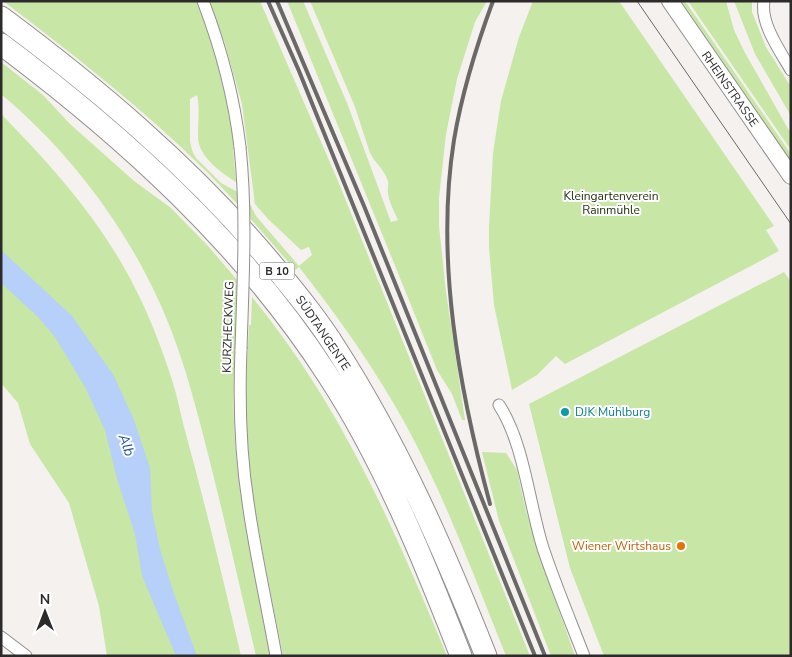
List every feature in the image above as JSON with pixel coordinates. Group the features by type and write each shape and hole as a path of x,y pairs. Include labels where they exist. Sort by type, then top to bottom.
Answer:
{"highway":[{"name":"SÜDTANGENTE","path":"1,18 90,86 153,140 204,189 297,293 337,349 396,450 430,521 486,656"},
{"name":"SÜDTANGENTE","path":"1,44 87,111 156,173 196,211 240,258 286,314 328,374 367,441 413,537 461,656"}],"main road":[{"name":"RHEINSTRASSE","path":"670,1 791,176"}],"street":[{"name":"KURZHECKWEG","path":"203,1 227,75 240,147 244,198 240,392 241,442 247,493 276,656"},
{"path":"764,1 763,16 791,70"},
{"path":"499,405 506,415 523,465 530,502 543,548 584,656"},
{"path":"1,637 26,656"}],"green space":[{"path":"3,1 197,1 215,55 228,110 235,147 233,149 236,182 211,163 201,150 198,135 199,110 197,95 190,99 190,142 193,153 221,183 243,195 248,200 256,216 299,266 312,255 309,247 301,250 255,204 242,104 225,44 209,1 260,1 338,181 530,656 506,656 435,482 407,427 383,385 356,345 299,267 295,270 209,174 160,128 83,63"},
{"path":"287,1 303,1 347,103 391,222 398,220 389,196 388,181 370,153 355,107 310,1 487,1 475,22 457,79 446,134 439,198 439,226 446,292 465,420 462,420 452,394 437,370"},
{"name":"Kleingartenverein Rainmühle","path":"533,1 619,1 774,226 766,230 779,251 565,364 556,356 537,375 512,390 494,305 489,248 493,153 501,101 519,37"},
{"path":"681,1 685,1 791,154 791,161"},
{"path":"688,1 726,1 734,30 744,51 791,134 791,150"},
{"path":"734,1 752,1 752,12 766,47 791,87 791,116 755,54"},
{"path":"1,62 43,95 70,124 134,181 171,208 208,246 238,281 234,387 236,452 248,540 271,656 256,656 198,414 178,349 164,313 148,278 107,210 57,148 1,94"},
{"path":"1,114 58,175 92,218 122,264 146,310 168,368 183,421 241,656 107,656 99,606 69,503 30,444 18,403 1,383"},
{"path":"784,272 791,282 791,656 604,656 570,568 529,404"},
{"path":"252,297 313,381 363,469 385,514 447,656 283,656 258,524 247,444 246,385"},
{"path":"482,452 506,453 517,470 526,511 575,656 551,656 499,521"}],"water":[{"name":"Alb","path":"1,250 72,316 114,376 134,420 150,468 152,511 160,549 197,656 176,656 142,576 135,534 117,479 105,430 85,387 55,337 38,317 1,283"}],"tram line":[{"path":"637,1 791,224"}],"railway":[{"path":"268,1 299,71 535,656"},
{"path":"277,1 364,206 545,656"},
{"path":"490,504 460,370 453,323 447,231 449,185 457,122 470,70 493,1"}],"place":[{"name":"DJK Mühlburg","path":"565,412"},
{"name":"Wiener Wirtshaus","path":"681,546"}]}
